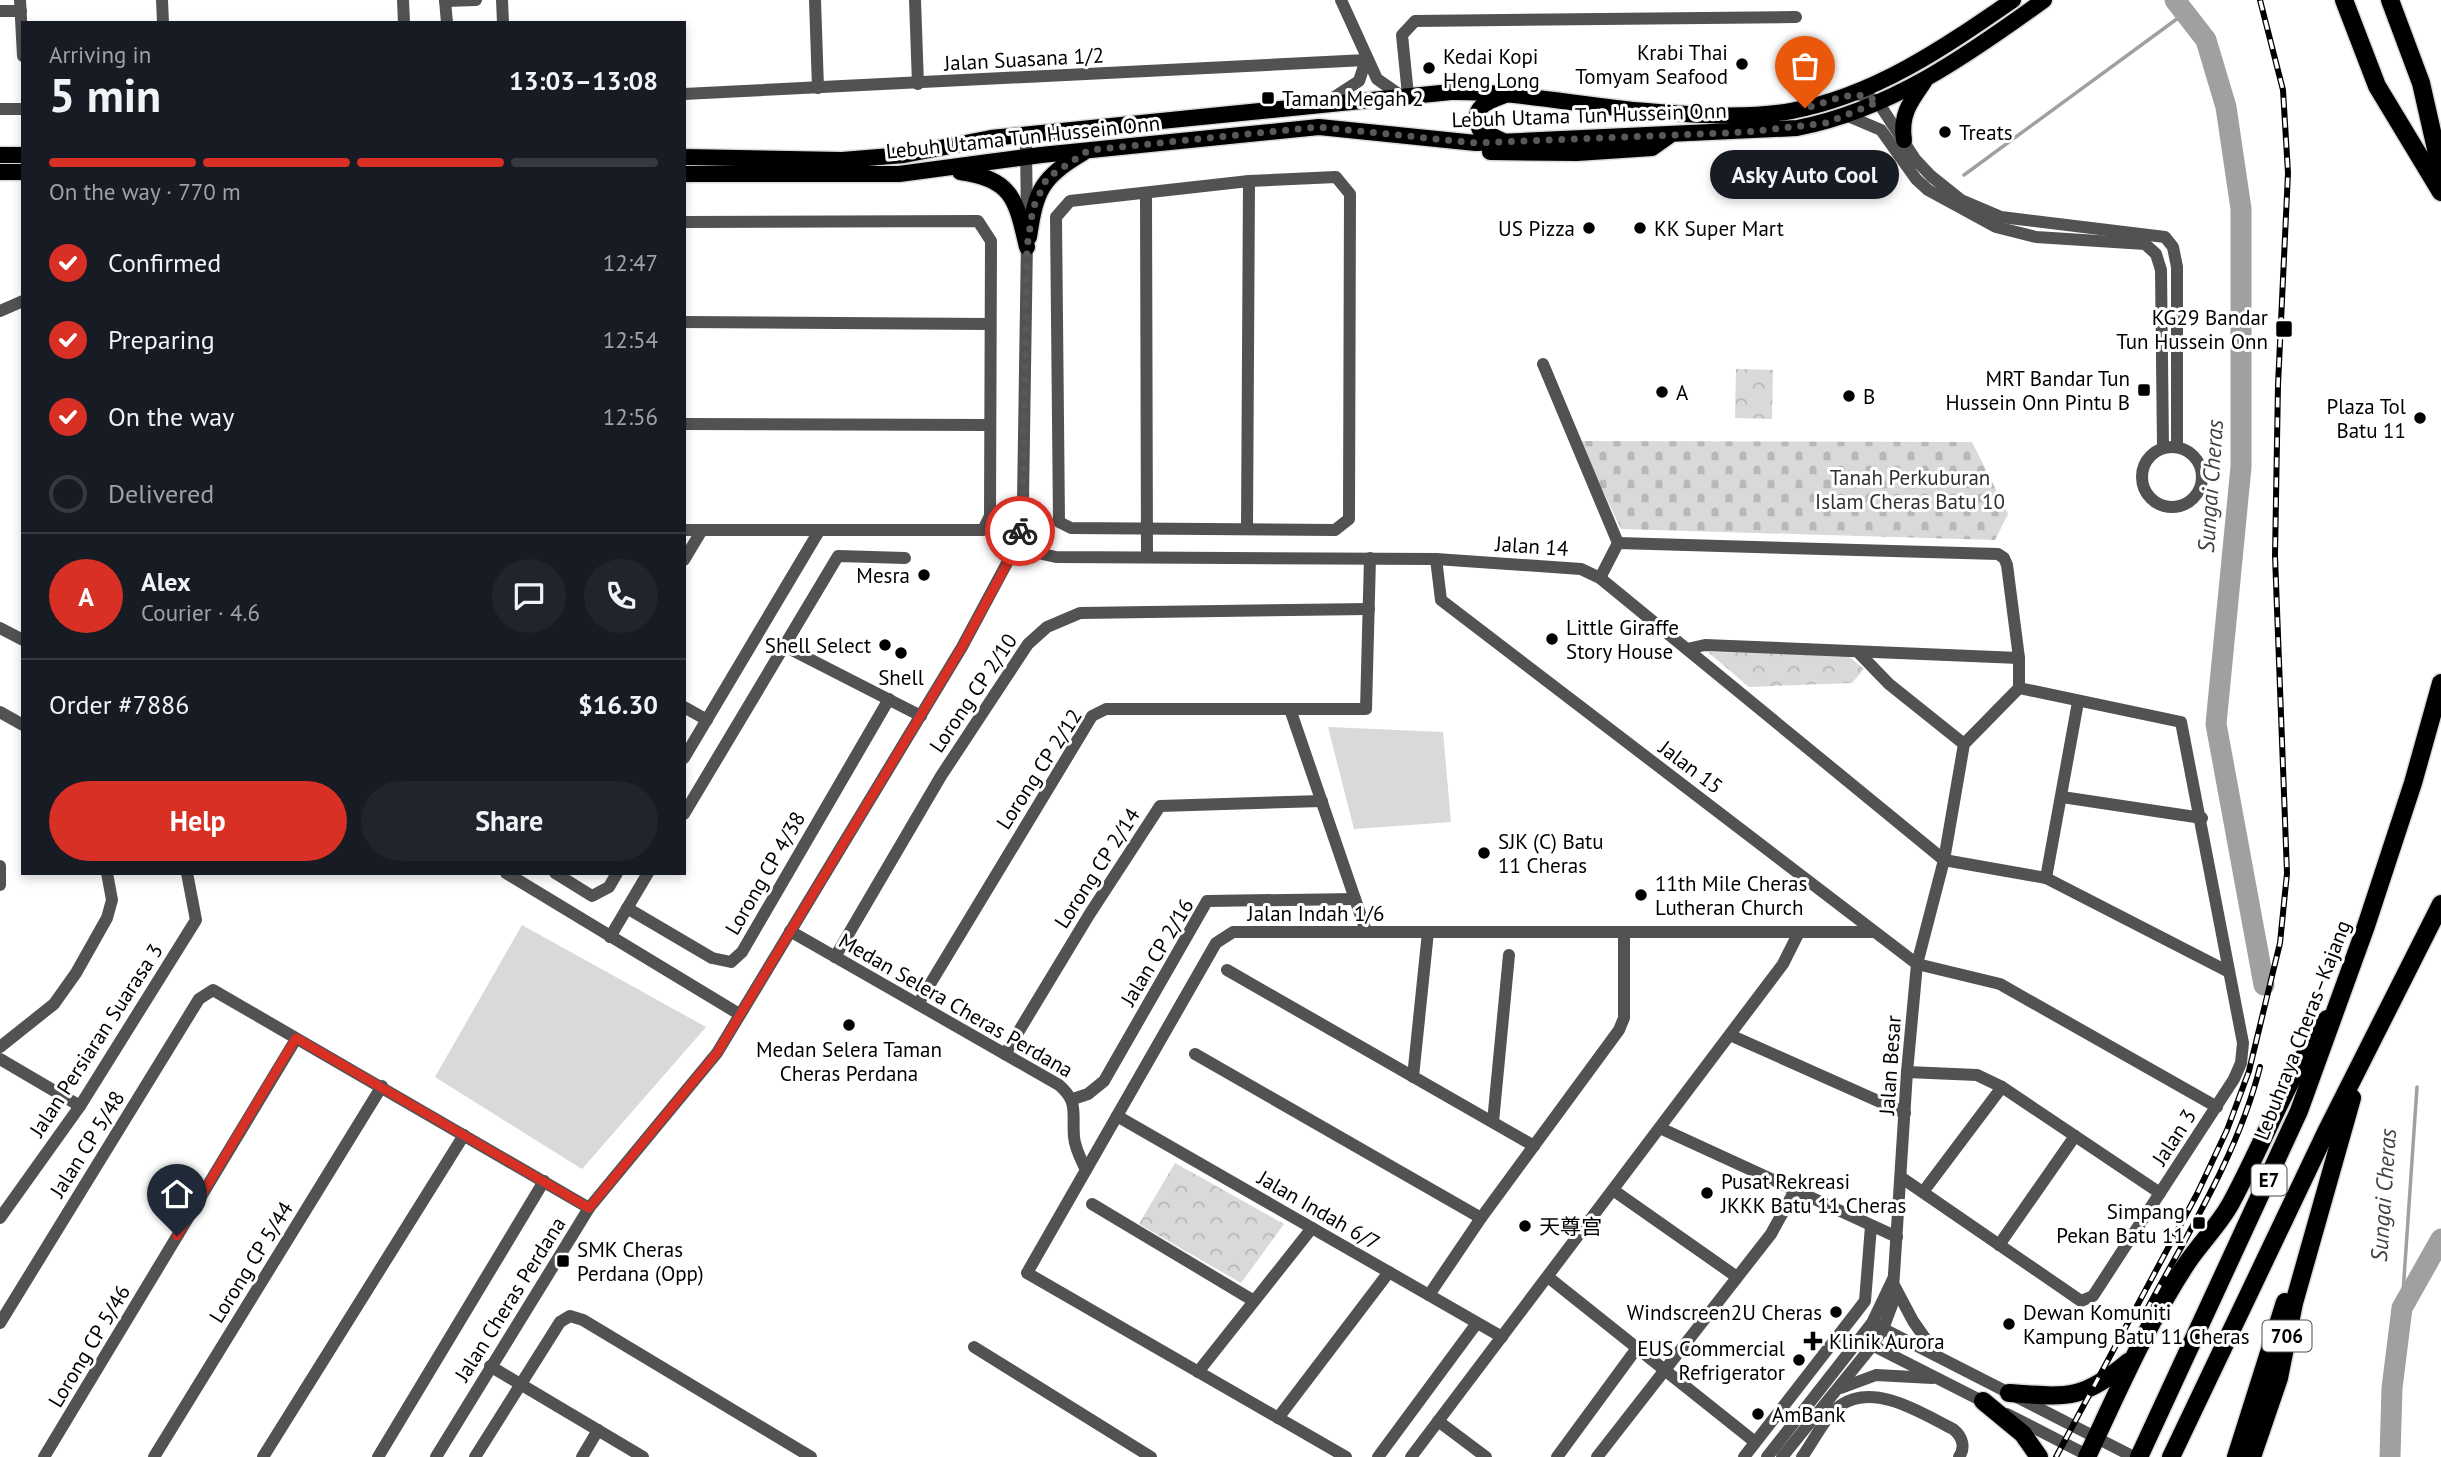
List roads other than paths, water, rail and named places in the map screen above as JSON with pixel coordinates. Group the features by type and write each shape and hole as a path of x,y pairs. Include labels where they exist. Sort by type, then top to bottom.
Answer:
{"highway":[{"path":"2344,0 2377,86 2441,192"},
{"path":"2390,0 2421,83 2441,171"},
{"name":"Lebuhraya Cheras–Kajang","path":"2139,1457 2299,1111 2344,993 2413,783 2441,683"},
{"name":"E7","path":"2171,1457 2363,1058 2441,904"},
{"path":"2088,1457 2133,1359 2188,1262 2221,1220 2275,1119 2300,1058 2344,993"},
{"path":"2236,1457 2277,1322 2318,1213 2363,1058"},
{"name":"706","path":"2252,1457 2279,1378 2294,1303 2318,1213"},
{"path":"2009,1393 2050,1396 2086,1392 2106,1381 2133,1359"},
{"path":"1983,1401 2022,1434 2039,1457"}],"main road":[{"name":"Lebuh Utama Tun Hussein Onn","path":"686,157 842,160 904,155 990,138 1404,95 1485,92 1646,111 1718,115 1789,111 1851,94 1916,63 2013,0"},
{"name":"Lebuh Utama Tun Hussein Onn","path":"686,174 865,175 937,170 1026,152 1089,150 1297,128 1338,128 1435,141 1507,143 1797,128 1849,116 1926,80 2044,0"},
{"path":"1904,140 1901,125 1904,114 1926,80"},
{"path":"1507,143 1480,131 1476,116 1478,108 1488,101 1508,94"},
{"path":"958,146 966,148 1009,142 1026,152 1037,139 1079,135 1101,128"},
{"path":"1338,128 1375,143 1520,155 1653,148 1669,136"},
{"path":"1027,247 1033,208 1047,178 1089,150"},
{"path":"0,155 21,155"},
{"path":"937,170 990,178 1003,185 1018,206 1027,247"},
{"path":"0,172 21,172"}],"street":[{"path":"162,0 163,21"},
{"path":"403,0 404,21"},
{"path":"447,21 445,1 476,0"},
{"path":"502,0 503,21"},
{"path":"815,0 818,88"},
{"path":"915,0 918,84"},
{"path":"1341,0 1366,60 1377,79 1404,95"},
{"path":"0,11 21,5"},
{"path":"1404,95 1402,35 1415,21 1796,18"},
{"path":"1322,105 1359,81 1366,60"},
{"name":"Jalan Suasana 1/2","path":"686,94 1366,60"},
{"path":"1851,94 1878,102 1931,176 1961,200 2001,217 2165,237 2173,247 2177,267 2177,447"},
{"path":"0,109 21,109"},
{"path":"1849,116 1881,130 1916,179 1928,190 1996,227 2036,237 2145,244 2156,254 2161,270 2163,449"},
{"name":"Jalan Cheras Perdana","path":"436,1457 589,1208 717,1053 962,647 1015,548 1023,501 1026,152"},
{"path":"1336,177 1350,194 1349,519 1335,530 1071,528 1059,522 1056,217 1070,201 1249,181 1336,177"},
{"path":"1247,529 1249,181"},
{"path":"1146,194 1147,557"},
{"path":"686,222 978,221 990,240 990,516 983,530 686,530"},
{"path":"0,312 21,302"},
{"path":"686,322 990,324"},
{"path":"1543,364 1618,543 1600,578"},
{"path":"686,424 990,425"},
{"path":"2177,447 2194,457 2202,475 2196,495 2179,505 2159,504 2151,498 2142,481 2145,463 2163,449 2177,447"},
{"path":"686,557 702,530"},
{"path":"686,755 819,531"},
{"path":"1618,543 1998,554 2004,558 2019,658 2019,688 1964,744 1889,684 1858,653"},
{"name":"Jalan 14","path":"1015,548 1056,557 1436,559 1570,567 1600,578 1944,860"},
{"path":"686,811 838,556 905,558"},
{"path":"1369,610 1370,558"},
{"name":"Jalan 15","path":"1436,559 1441,600 1917,964"},
{"name":"Lorong CP 2/12","path":"918,1004 1093,716 1105,709 1366,709 1369,610"},
{"name":"Lorong CP 2/10","path":"835,957 940,776 1028,644 1047,627 1080,613 1369,610"},
{"path":"0,628 21,639"},
{"path":"1687,649 1705,645 2019,658"},
{"path":"786,647 920,716"},
{"path":"2019,688 2078,702 2046,878"},
{"name":"Lorong CP 4/38","path":"627,908 712,958 731,962 741,952 888,699"},
{"name":"Jalan 3","path":"1999,1245 2081,1301 2093,1296 2217,1107 2234,1079 2244,1053 2202,818 2181,722 2078,702"},
{"path":"686,708 707,720"},
{"path":"1290,709 1366,931"},
{"path":"0,712 21,724"},
{"name":"Jalan Besar","path":"1878,1326 1895,1282 1907,1072 1917,964 1944,860 1964,744"},
{"path":"2062,797 2202,818"},
{"name":"Lorong CP 2/14","path":"1005,1054 1089,915 1160,806 1322,802"},
{"path":"1944,860 2046,878 2229,972"},
{"path":"0,866 0,885"},
{"path":"0,1046 54,1004 76,973 107,918 112,900 107,875"},
{"name":"Jalan Persiaran Suarasa 3","path":"0,1218 80,1106 196,920 187,875"},
{"path":"509,875 739,1014"},
{"path":"558,875 592,896 609,887 616,875"},
{"path":"610,937 647,875"},
{"name":"Jalan CP 2/16","path":"1073,1099 1088,1094 1104,1081 1207,901 1355,899"},
{"name":"Medan Selera Cheras Perdana","path":"790,931 1059,1085 1073,1099 1076,1112 1074,1136 1086,1170"},
{"name":"Jalan Indah 1/6","path":"1198,1373 1027,1273 1216,943 1233,932 1874,932"},
{"path":"1413,1077 1428,932"},
{"path":"1411,1457 1783,964 1799,932"},
{"path":"1429,1295 1481,1218 1619,1030 1624,1018 1624,933"},
{"path":"1493,1122 1509,955"},
{"path":"1917,964 2000,985 2217,1107"},
{"path":"1227,970 1534,1146"},
{"name":"Jalan CP 5/48","path":"0,1323 199,999 213,990 296,1038"},
{"path":"1730,1035 1905,1113"},
{"path":"296,1038 589,1208"},
{"name":"Lorong CP 5/46","path":"44,1457 296,1038"},
{"path":"1195,1054 1481,1218"},
{"path":"0,1059 80,1106"},
{"path":"1907,1072 1977,1076 2002,1087 2160,1193"},
{"name":"Lorong CP 5/44","path":"154,1457 382,1086"},
{"path":"1923,1192 2002,1087"},
{"name":"Jalan Indah 6/7","path":"1117,1116 1503,1337"},
{"path":"1660,1128 1794,1192 1897,1237"},
{"path":"263,1457 464,1135"},
{"path":"1902,1178 1999,1245 2075,1136"},
{"path":"378,1457 544,1181"},
{"path":"1613,1190 1737,1277"},
{"path":"1597,1457 1777,1225 1794,1192"},
{"path":"1092,1204 1254,1301"},
{"path":"1744,1457 1865,1301 1871,1226"},
{"path":"1312,1228 1198,1373 1346,1457"},
{"path":"1278,1418 1389,1272"},
{"path":"1548,1277 1665,1367 1755,1442"},
{"path":"1895,1282 1929,1346 1944,1362"},
{"path":"475,1457 560,1322 570,1316 583,1320 811,1457"},
{"path":"1378,1457 1477,1323"},
{"path":"1767,1457 1878,1326 2134,1457"},
{"path":"1866,1342 2088,1457"},
{"path":"1782,1457 1835,1391 1866,1342"},
{"path":"974,1347 1151,1457"},
{"path":"1557,1457 1637,1348"},
{"path":"490,1366 643,1457"},
{"path":"1835,1391 1876,1375 1940,1378"},
{"path":"1898,1400 1905,1375"},
{"path":"1802,1457 1840,1405 1853,1400 1898,1400 1959,1434 1961,1456"},
{"path":"1438,1421 1486,1457"},
{"path":"582,1457 598,1430"}],"waterway":[{"name":"Sungai Cheras","path":"2175,0 2206,40 2226,107 2241,209 2241,467 2216,724 2264,985"},
{"path":"1964,175 2185,13"},
{"name":"Sungai Cheras","path":"2402,1308 2417,1087"},
{"path":"2390,1457 2392,1388 2402,1308 2441,1239"}],"railway":[{"path":"2056,1457 2197,1194 2227,1130 2249,1071 2280,943 2287,873 2275,556 2278,385 2288,173 2283,90 2260,0"},
{"path":"2146,1311 2225,1162 2251,1099 2260,1067"}],"place":[{"name":"Krabi Thai Tomyam Seafood","path":"1742,64"},
{"name":"Kedai Kopi Heng Long","path":"1429,68"},
{"name":"Taman Megah 2","path":"1268,98"},
{"name":"Asky Auto Cool","path":"1805,108"},
{"name":"Treats","path":"1945,132"},
{"name":"US Pizza","path":"1589,228"},
{"name":"KK Super Mart","path":"1640,228"},
{"name":"KG29 Bandar Tun Hussein Onn","path":"2284,329"},
{"name":"MRT Bandar Tun Hussein Onn Pintu B","path":"2144,390"},
{"name":"A","path":"1662,392"},
{"name":"B","path":"1849,396"},
{"name":"Plaza Tol Batu 11","path":"2420,418"},
{"name":"Mesra","path":"924,575"},
{"name":"Little Giraffe Story House","path":"1552,639"},
{"name":"Shell Select","path":"885,645"},
{"name":"Shell","path":"901,653"},
{"name":"SJK (C) Batu 11 Cheras","path":"1484,853"},
{"name":"11th Mile Cheras Lutheran Church","path":"1641,895"},
{"name":"Medan Selera Taman Cheras Perdana","path":"849,1025"},
{"name":"Pusat Rekreasi JKKK Batu 11 Cheras","path":"1707,1193"},
{"name":"Simpang Pekan Batu 11","path":"2199,1223"},
{"name":"天尊宫","path":"1525,1226"},
{"name":"SMK Cheras Perdana (Opp)","path":"563,1261"},
{"name":"Windscreen2U Cheras","path":"1836,1312"},
{"name":"Dewan Komuniti Kampung Batu 11 Cheras","path":"2009,1324"},
{"name":"Klinik Aurora","path":"1813,1341"},
{"name":"EUS Commercial Refrigerator","path":"1799,1360"},
{"name":"AmBank","path":"1758,1414"}],"park label":[{"name":"Tanah Perkuburan Islam Cheras Batu 10","path":"1910,489"}]}
